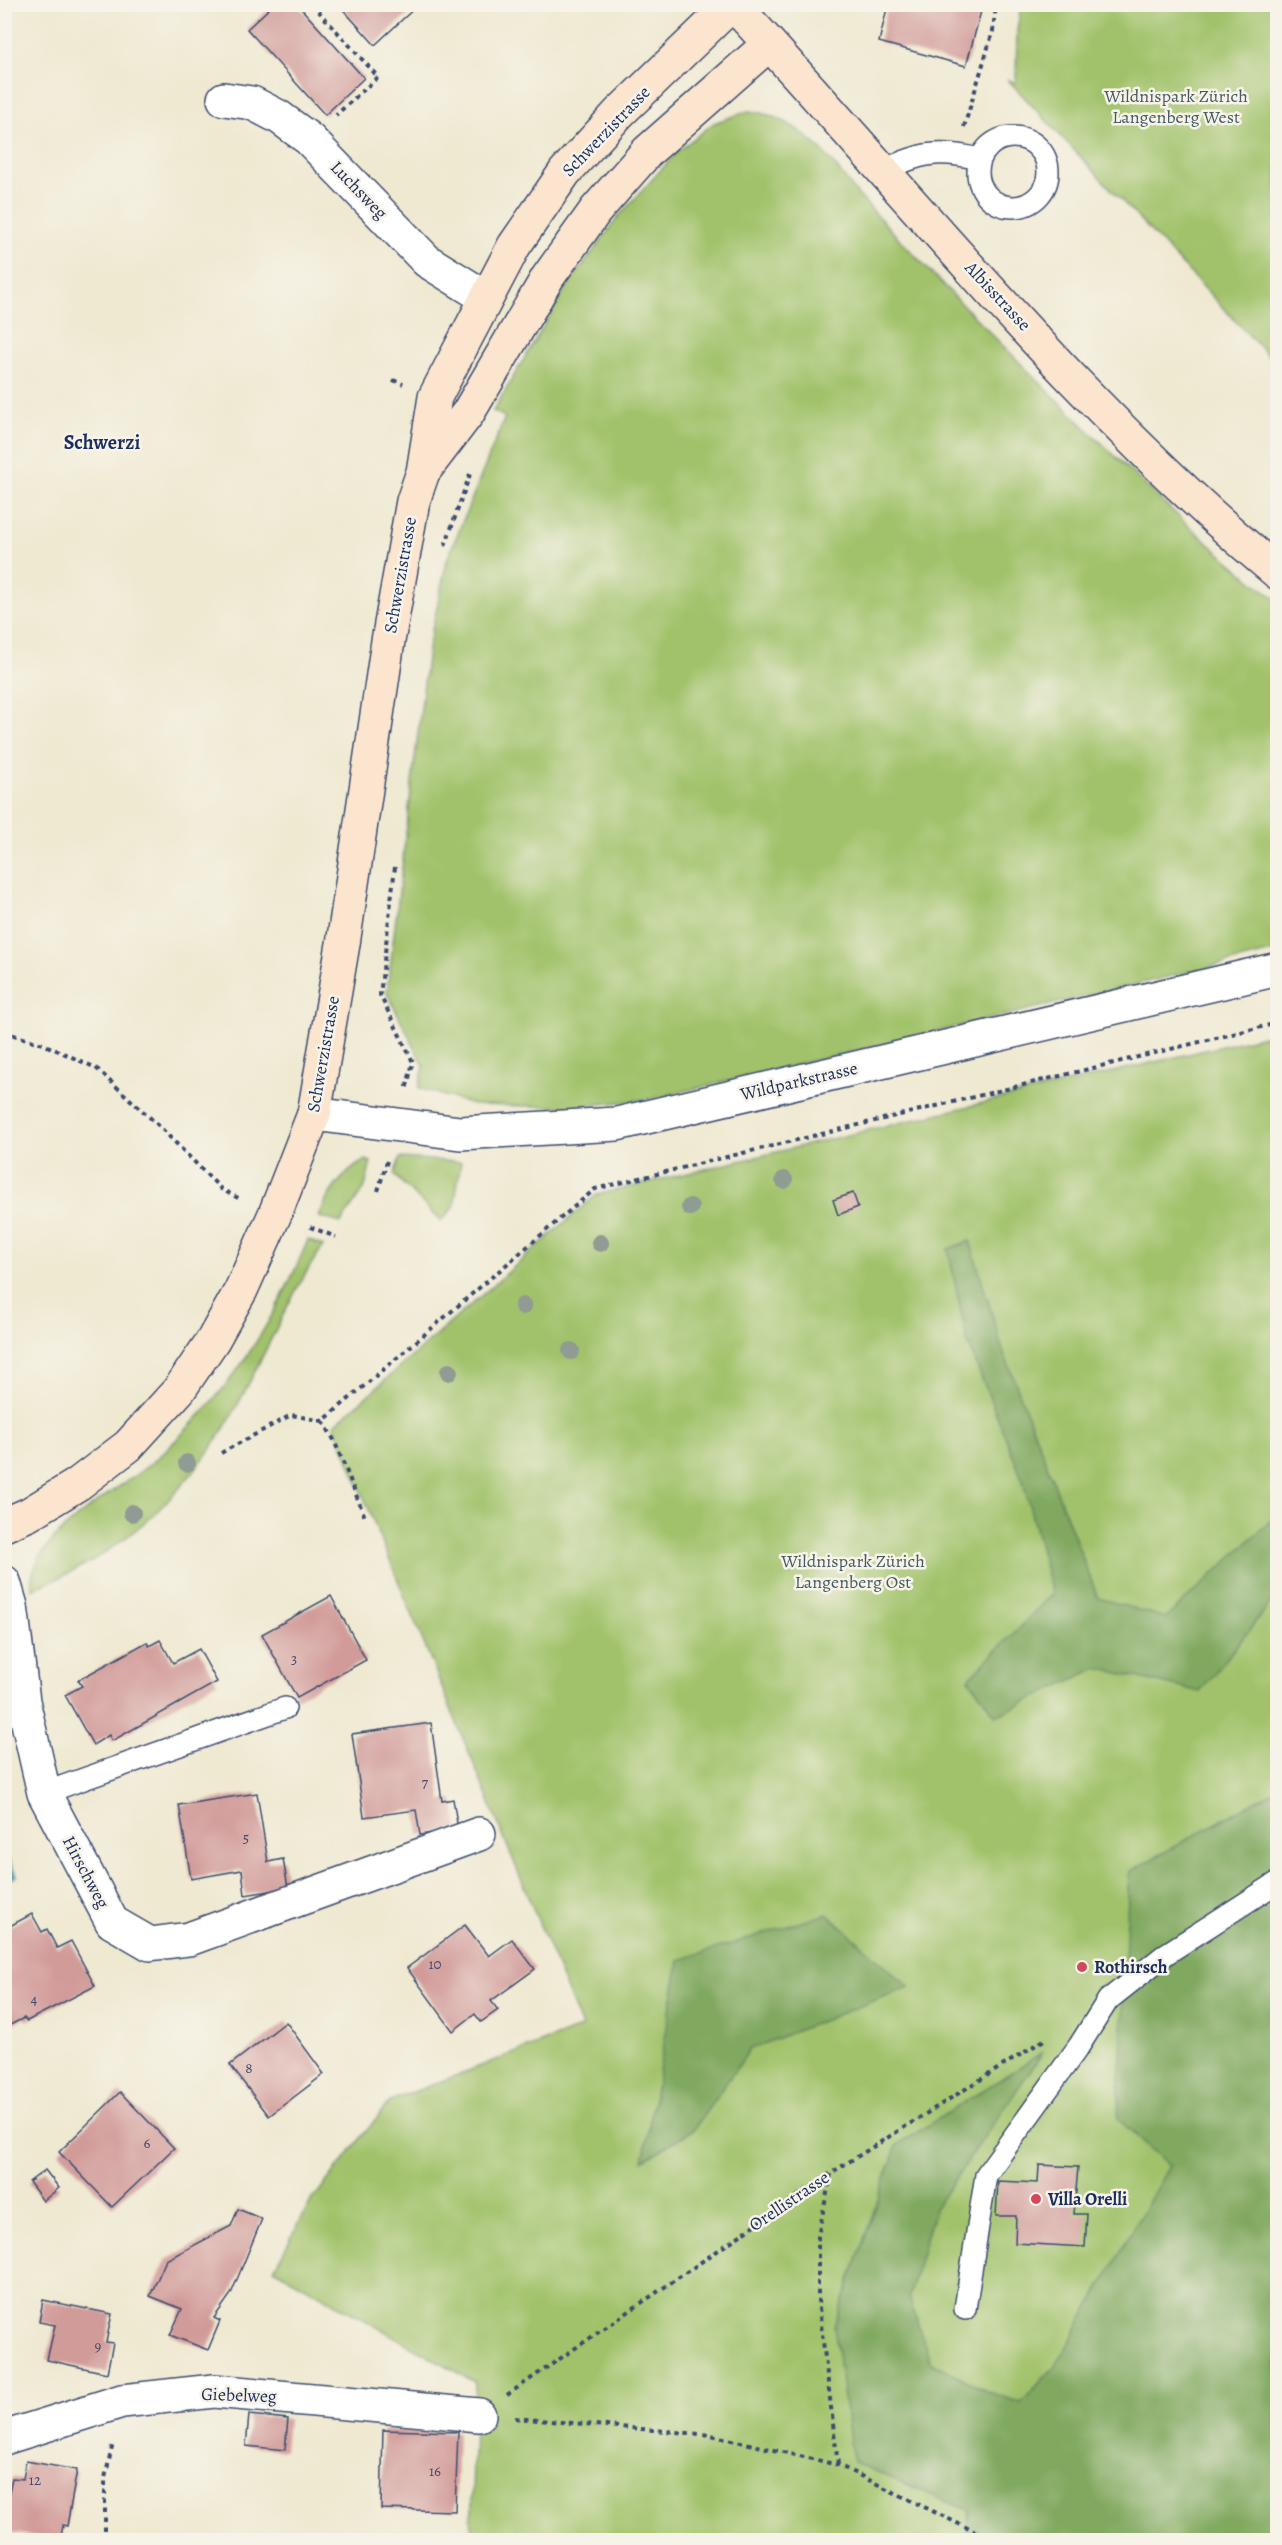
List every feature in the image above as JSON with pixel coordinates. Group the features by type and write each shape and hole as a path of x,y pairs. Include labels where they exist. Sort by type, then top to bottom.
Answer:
{"main road":[{"name":"Albisstrasse","path":"733,4 882,171 1134,441 1228,531 1278,573"},
{"name":"Schwerzistrasse","path":"4,1525 29,1514 78,1484 128,1446 179,1390 213,1341 241,1290 275,1214 314,1114 343,944 388,641 414,501 423,472 435,397 485,297 514,246 565,172 619,113 733,4"},
{"name":"Schwerzistrasse","path":"423,472 468,413 548,277 596,210 648,151 769,44"},
{"path":"485,297 524,318"}],"street":[{"name":"Luchsweg","path":"224,99 252,103 279,117 309,139 427,261 485,297"},
{"name":"Wildparkstrasse","path":"314,1114 460,1133 617,1124 1278,969"},
{"name":"Hirschweg","path":"4,1582 11,1606 23,1701 44,1793 112,1922 150,1944 189,1939 479,1834"},
{"name":"Giebelweg","path":"4,2438 122,2401 214,2391 479,2415"}],"lane":[{"path":"882,171 915,155 955,153 979,159"},
{"path":"44,1793 285,1708"},
{"path":"965,2309 986,2175 1079,2046 1108,2000 1166,1954 1278,1882"}],"path":[{"path":"312,4 378,77 344,108"},
{"path":"955,153 993,31 996,4"},
{"path":"393,380 435,397"},
{"path":"443,551 475,464"},
{"path":"378,1191 413,1062 380,994 396,855"},
{"path":"323,1421 595,1189 1278,1023"},
{"path":"4,1032 43,1044 96,1068 228,1194"},
{"path":"221,1453 291,1415 323,1421 334,1440 365,1517"},
{"name":"Orellistrasse","path":"479,2415 831,2173 1049,2037"},
{"path":"831,2173 818,2236 818,2300 838,2465"},
{"path":"479,2415 711,2435 838,2465 992,2541"},
{"path":"105,2541 105,2478 114,2440"}],"green space":[{"name":"Wildnispark Zürich Langenberg West","path":"1021,5 1277,5 1277,365 1007,79 1016,83 1017,31"},
{"path":"748,111 779,119 798,130 815,144 915,256 1056,399 1179,516 1277,600 1277,951 651,1099 570,1107 475,1105 419,1088 424,1066 387,993 428,649 447,560 505,417 493,411 565,290 618,217 679,150 714,123"},
{"name":"Wildnispark Zürich Langenberg Ost","path":"1277,1033 1277,2540 471,2540 475,2382 274,2269 310,2203 390,2101 582,2027 334,1425 596,1195"},
{"path":"400,1158 461,1162 454,1207 441,1221 394,1175"},
{"path":"366,1160 371,1162 365,1187 341,1223 319,1217 337,1184 350,1170"},
{"path":"308,1240 323,1246 286,1308 232,1415 194,1471 172,1497 121,1541 93,1560 32,1589 34,1571 43,1553 58,1535 76,1518 157,1458 188,1428 225,1386 266,1326"},
{"path":"970,1241 1002,1348 1098,1598 1166,1618 1277,1515 1277,1595 1200,1692 1097,1668 996,1716 969,1679 1052,1594 1023,1481 967,1341 948,1249"},
{"path":"1277,1789 1277,2540 966,2540 970,2511 853,2462 834,2326 897,2145 1043,2052 935,2208 909,2297 930,2361 988,2392 1021,2403 1057,2364 1169,2166 1118,2119 1129,1872"},
{"path":"827,1914 909,1987 750,2049 694,2129 643,2161 679,1960"}],"water":[{"path":"8,1858 16,1876 5,1882 5,1860"}],"building":[{"path":"274,4 297,4 364,78 325,115 247,29"},
{"path":"338,4 419,4 375,45"},
{"path":"888,4 983,4 966,66 879,42"},
{"path":"853,1193 858,1207 838,1215 833,1200"},
{"path":"331,1596 366,1660 297,1698 262,1634"},
{"path":"160,1640 173,1663 199,1649 217,1682 112,1741 109,1735 93,1745 65,1695 82,1686 78,1680 147,1642 149,1646"},
{"path":"431,1723 442,1801 453,1799 458,1829 420,1835 416,1810 364,1817 352,1734"},
{"path":"257,1793 268,1862 283,1859 288,1888 245,1895 242,1870 191,1879 179,1805"},
{"path":"32,1914 42,1932 47,1929 57,1948 71,1941 95,1986 27,2021 24,2018 4,2028 4,1929"},
{"path":"465,1925 489,1956 512,1939 535,1969 491,2001 498,2010 481,2022 475,2014 453,2031 407,1968"},
{"path":"286,2022 324,2074 269,2116 230,2065"},
{"path":"120,2092 174,2148 112,2207 59,2152"},
{"name":"Villa Orelli","path":"1039,2165 1078,2167 1074,2214 1087,2214 1085,2247 1015,2243 1016,2216 996,2216 998,2181 1038,2183"},
{"path":"45,2170 59,2188 43,2201 29,2182"},
{"path":"238,2209 262,2219 231,2294 214,2318 220,2321 208,2350 170,2335 182,2309 150,2296 166,2260 231,2226"},
{"path":"43,2300 112,2314 106,2342 113,2343 107,2373 47,2360 55,2325 39,2322"},
{"path":"249,2415 288,2419 285,2450 246,2446"},
{"path":"383,2430 458,2432 455,2511 381,2509"},
{"path":"26,2461 77,2470 67,2526 63,2525 60,2540 4,2532 4,2515 12,2478 23,2479"}],"place":[{"name":"Rothirsch","path":"1082,1967"},
{"name":"Villa Orelli","path":"1036,2199"}],"district":[{"name":"Schwerzi","path":"102,442"}]}
